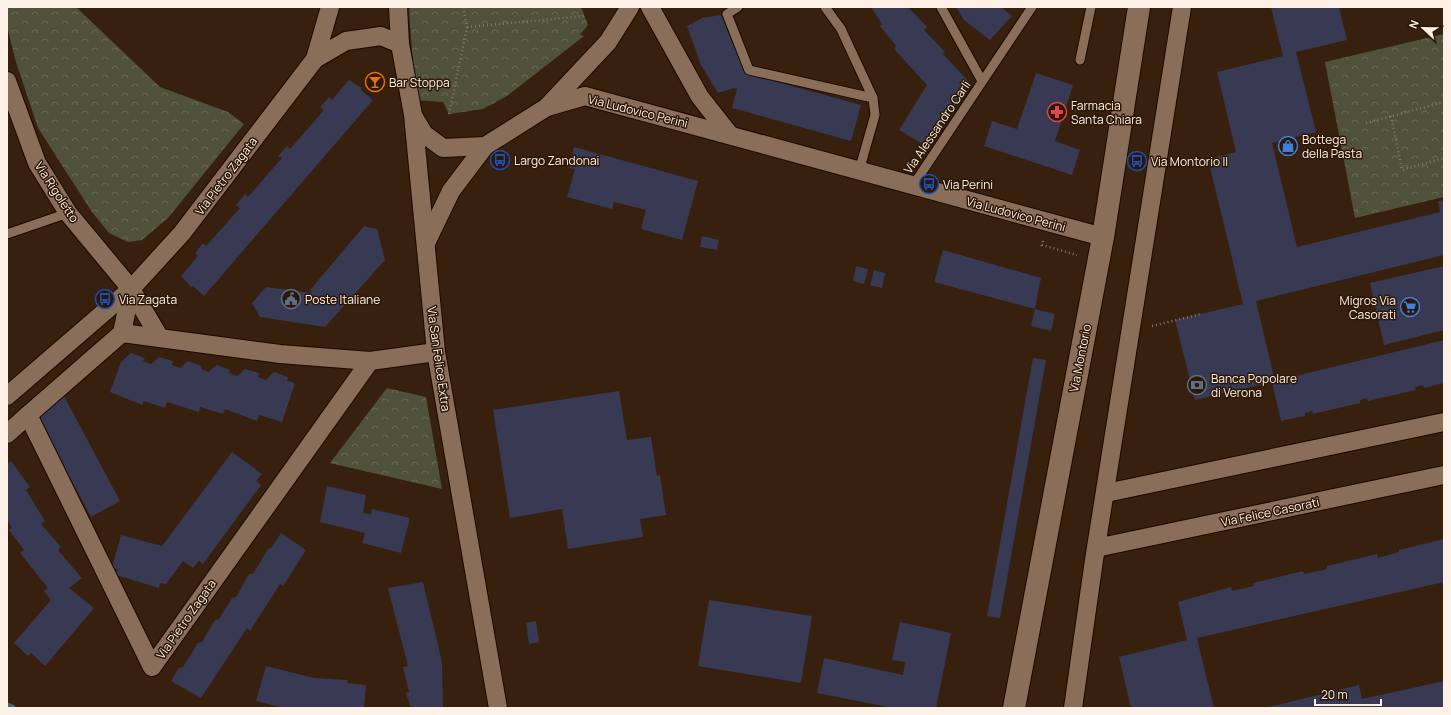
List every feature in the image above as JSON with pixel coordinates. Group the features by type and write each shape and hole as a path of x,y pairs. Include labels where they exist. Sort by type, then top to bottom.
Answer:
{"street":[{"name":"Via Pietro Zagata","path":"316,59 330,7"},
{"name":"Via San Felice Extra","path":"398,7 400,44 413,115 436,352 498,708"},
{"path":"426,244 451,191 485,146 547,107 608,42 630,7"},
{"path":"650,7 700,97 730,135"},
{"name":"Via Montorio","path":"1014,708 1103,237 1139,7"},
{"path":"1072,708 1182,7"},
{"name":"Via Pietro Zagata","path":"7,396 131,289 182,233 316,59 346,41 381,36 400,44"},
{"name":"Via Rigoletto","path":"7,81 37,163 68,213 131,289"},
{"name":"Via Ludovico Perini","path":"547,107 585,96 730,135 912,187 1103,237"},
{"path":"413,115 424,134 443,148 485,146"},
{"path":"7,434 122,333 131,289"},
{"path":"131,289 160,338"},
{"path":"122,333 280,354 370,361 436,352"},
{"name":"Via Pietro Zagata","path":"28,415 152,667 370,361"},
{"path":"1106,493 1444,422"},
{"name":"Via Felice Casorati","path":"1096,548 1444,475"}],"lane":[{"path":"738,7 727,14 749,70 873,98"},
{"path":"825,7 841,29 873,98 875,115 859,171"},
{"name":"Via Alessandro Carli","path":"941,7 982,81"},
{"path":"1080,60 1091,7"},
{"name":"Via Alessandro Carli","path":"912,187 1027,10"},
{"path":"7,234 68,213"}],"path":[{"path":"449,114 467,27 463,7"},
{"path":"467,27 585,16"},
{"path":"1366,123 1444,102"},
{"path":"1391,116 1402,170 1444,158"},
{"path":"494,170 511,155"}],"green space":[{"path":"7,7 76,7 160,87 228,112 244,124 168,218 142,240 128,242 109,233 92,212 38,128 15,59 7,26"},
{"path":"410,7 581,7 588,25 580,35 584,36 507,96 483,109 449,114 443,102 416,100 409,12"},
{"path":"1444,34 1444,197 1355,218 1325,62"},
{"path":"387,388 426,397 442,489 330,463"}],"building":[{"path":"871,7 908,7 927,27 924,30 945,52 943,54 970,83 928,147 899,130 927,85 894,49 896,46 880,26 882,24"},
{"path":"956,7 1001,7 1012,16 990,40 964,20"},
{"path":"1271,7 1339,7 1347,40 1296,52 1316,132 1272,143 1297,247 1440,212 1438,201 1444,200 1444,255 1256,301 1275,381 1444,340 1444,383 1424,388 1423,385 1415,387 1416,390 1368,401 1367,398 1360,400 1360,403 1313,414 1312,411 1305,413 1305,416 1281,421 1272,382 1195,400 1175,320 1243,304 1208,159 1236,152 1217,72 1283,56"},
{"path":"721,15 745,73 861,105 851,141 732,108 737,89 734,88 718,93 701,65 687,26 702,18"},
{"path":"1036,73 1073,85 1055,141 1080,150 1072,175 984,146 992,121 1017,129"},
{"path":"349,80 362,88 361,90 373,100 204,296 193,286 191,287 181,276 198,256 195,253 203,243 206,246 240,208 236,205 245,194 248,197 282,158 278,156 287,146 290,149 324,110 320,107 329,97 332,100"},
{"path":"574,147 698,181 682,240 641,229 646,210 614,202 612,209 567,197 575,169 569,168"},
{"path":"364,226 377,229 385,260 325,327 260,317 252,303 266,287 312,293 310,290"},
{"path":"702,236 719,240 717,250 700,247"},
{"path":"943,250 1041,278 1035,309 934,282"},
{"path":"856,266 868,269 864,284 853,281"},
{"name":"Migros Via Casorati","path":"1444,266 1444,330 1384,345 1370,283"},
{"path":"874,270 885,273 882,288 870,285"},
{"path":"1035,309 1055,314 1051,331 1031,326"},
{"path":"131,353 145,358 143,361 151,364 159,357 173,361 172,365 180,368 188,361 202,366 201,369 208,372 217,365 230,370 229,373 237,376 245,369 259,373 258,377 266,380 274,372 288,377 287,381 295,383 282,422 259,415 257,421 225,409 223,414 200,407 199,412 167,402 165,408 144,401 142,405 110,392 121,362"},
{"path":"1033,358 1046,360 1000,618 987,616"},
{"path":"619,391 627,440 651,437 657,476 660,475 666,515 640,519 643,537 568,549 562,509 510,518 493,410"},
{"path":"64,396 120,501 91,517 35,412"},
{"path":"232,452 262,474 256,481 261,485 203,564 199,561 193,568 183,561 166,584 160,583 159,588 116,575 118,569 112,568 121,535 162,546"},
{"path":"11,461 30,487 26,490 45,521 41,524 61,547 58,550 82,578 69,588 94,608 45,666 31,653 28,656 14,643 51,600 44,591 48,588 20,553 24,550 9,530 12,528 7,520 7,464"},
{"path":"327,486 366,495 363,513 371,514 372,509 410,518 401,553 362,543 365,533 320,522"},
{"path":"281,533 306,550 283,586 280,584 250,631 247,628 201,698 171,681 179,668 183,667 198,643 202,642 215,620 219,619 232,598 236,597 249,574 253,574 268,549 271,548"},
{"path":"1444,539 1444,582 1197,638 1214,708 1131,708 1119,657 1187,640 1178,602 1231,587 1232,591 1254,586 1253,583 1303,571 1304,574 1327,569 1327,566 1377,554 1378,558 1399,552 1399,550"},
{"path":"423,582 442,662 443,708 411,708 406,693 409,692 403,667 408,666 388,588"},
{"path":"709,600 812,616 801,683 698,666"},
{"path":"536,621 539,642 529,644 526,623"},
{"path":"900,622 951,633 936,708 893,708 817,693 824,658 903,675 905,662 892,660"},
{"path":"266,666 314,678 348,680 347,683 366,685 364,708 284,708 256,701"},
{"path":"1444,681 1444,708 1265,708 1359,685 1362,699"}],"waterway":[{"path":"7,706 12,708"}],"place":[{"name":"Bar Stoppa","path":"375,82"},
{"name":"Farmacia Santa Chiara","path":"1057,112"},
{"name":"Bottega della Pasta","path":"1288,146"},
{"name":"Largo Zandonai","path":"500,160"},
{"name":"Via Montorio II","path":"1137,161"},
{"name":"Via Perini","path":"929,184"},
{"name":"Via Zagata","path":"105,299"},
{"name":"Poste Italiane","path":"291,299"},
{"name":"Migros Via Casorati","path":"1410,307"},
{"name":"Banca Popolare di Verona","path":"1197,385"}]}
